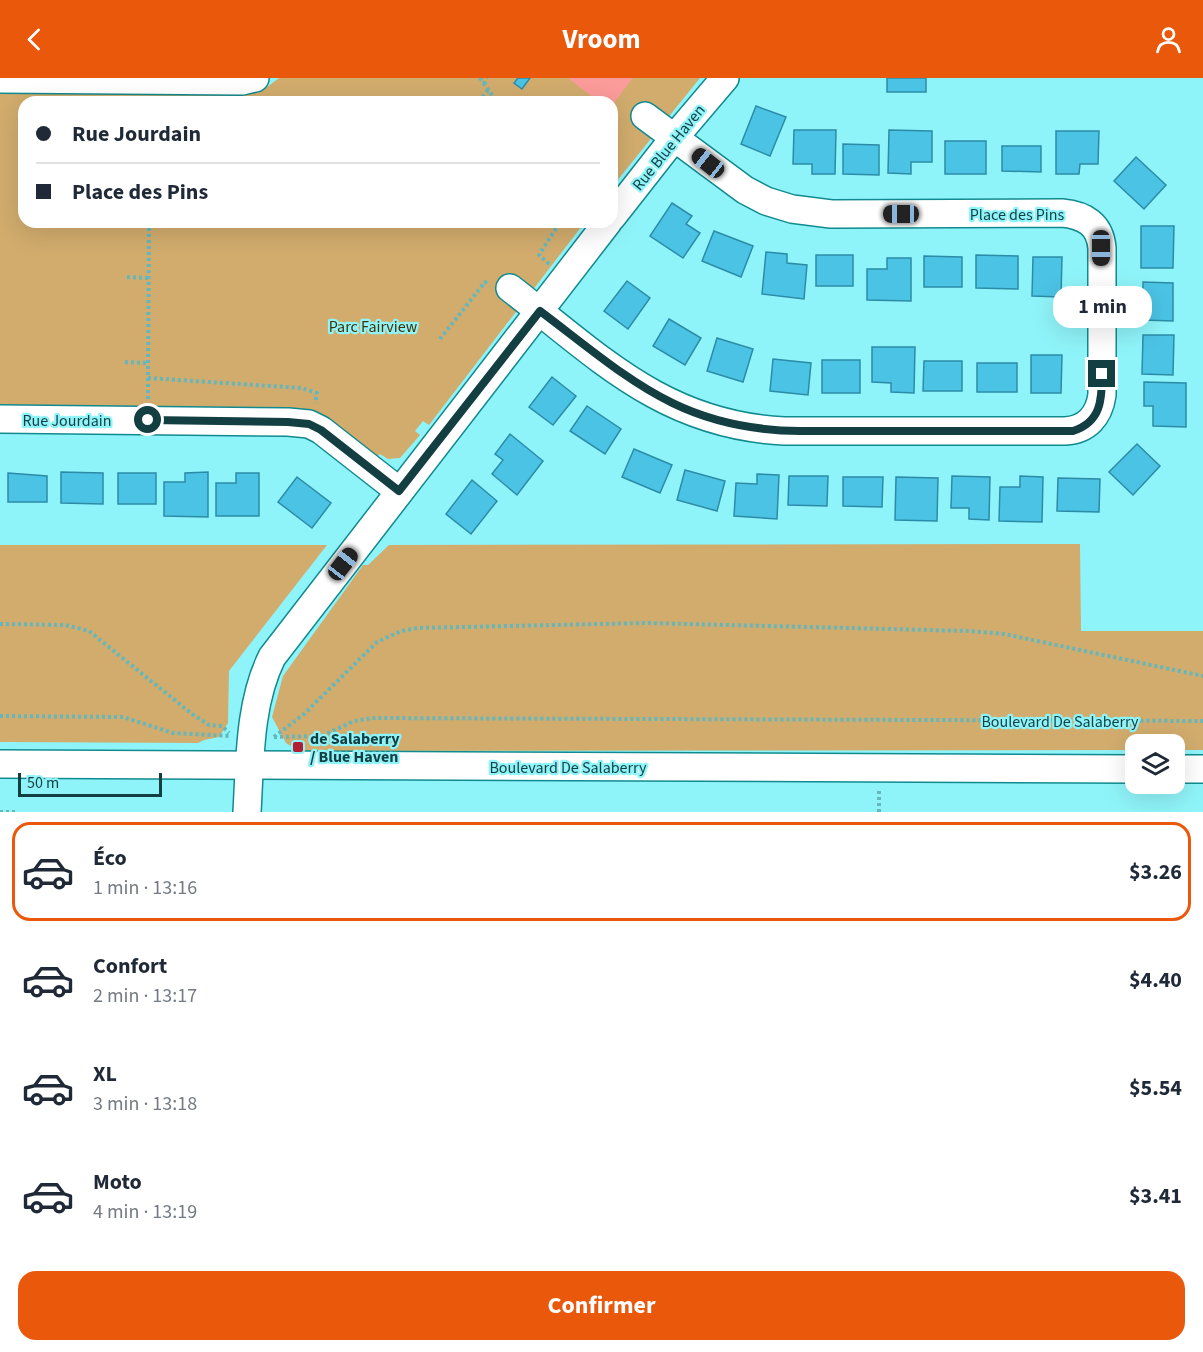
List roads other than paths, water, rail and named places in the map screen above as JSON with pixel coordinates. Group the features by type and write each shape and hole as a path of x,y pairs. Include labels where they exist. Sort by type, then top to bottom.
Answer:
{"street":[{"path":"0,79 242,81 255,78"},
{"name":"Rue Blue Haven","path":"618,209 725,78"},
{"name":"Place des Pins","path":"502,289 540,311 615,369 656,397 682,409 742,426 784,431 1065,431 1086,426 1096,415 1102,395 1101,241 1097,230 1084,218 1062,213 805,212 777,205 745,190 645,116"},
{"path":"247,812 250,765 259,695 273,657 603,228"},
{"name":"Rue Jourdain","path":"0,419 309,424 328,435 399,491"},
{"name":"Boulevard De Salaberry","path":"0,764 1125,769"},
{"path":"1185,769 1203,769"}],"place":[{"name":"de Salaberry / Blue Haven","path":"298,747"}],"park label":[{"name":"Parc Fairview","path":"373,326"}]}
